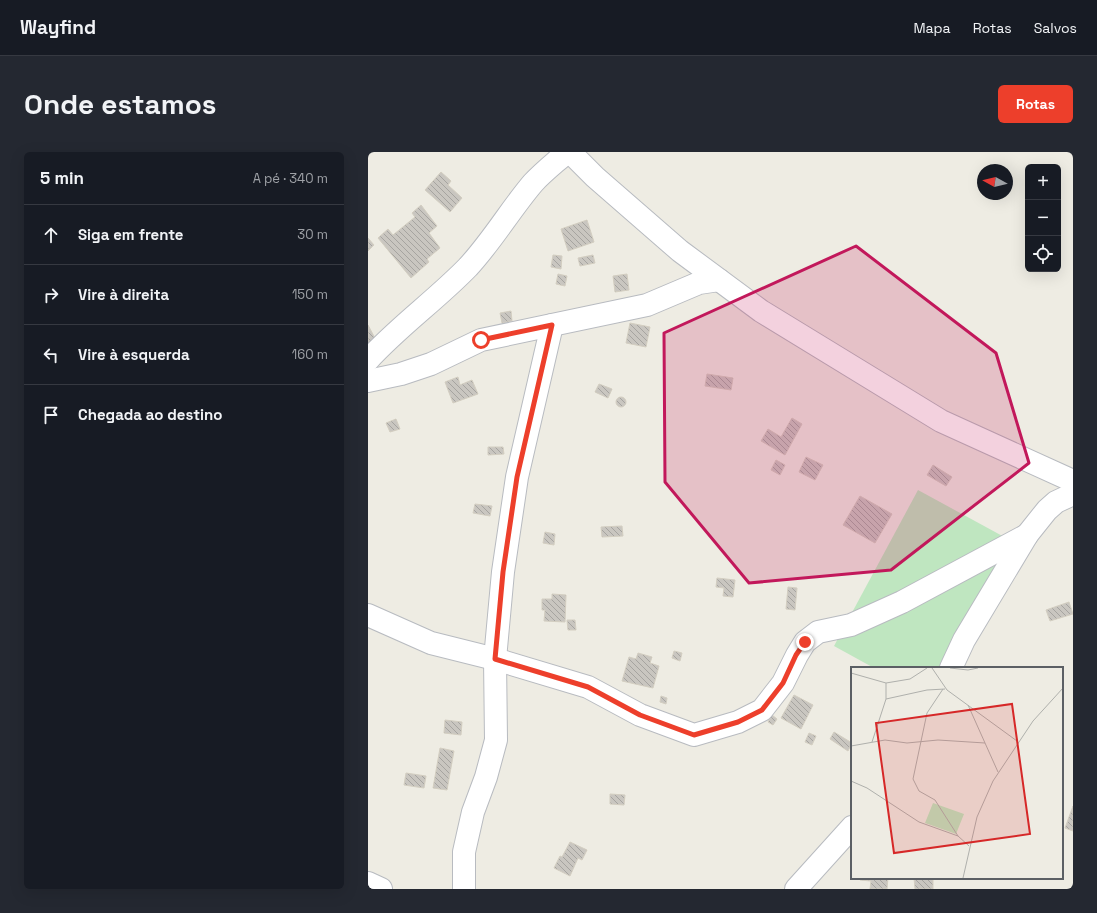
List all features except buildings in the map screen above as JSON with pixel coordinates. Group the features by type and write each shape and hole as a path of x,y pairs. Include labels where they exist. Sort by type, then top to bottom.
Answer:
{"street":[{"path":"368,360 415,314 434,300 469,266 500,229 534,182 568,152 680,251 761,311 941,421 1073,481"},
{"path":"368,382 401,374 431,364 481,340 647,305 699,283 719,280"},
{"path":"464,889 466,846 473,812 486,777 496,740 495,659 503,572 517,477 552,325"},
{"path":"1043,468 1049,478 1051,488 1050,501 1047,510"},
{"path":"951,667 964,640 1027,535 1047,510 1056,502 1073,494"},
{"path":"368,615 431,643 495,659 588,687 640,715 694,735 738,722 762,710 783,683 796,655 805,642 818,632 851,625 896,605 1027,535"},
{"path":"796,889 851,829"},
{"path":"368,883 381,889"}],"highlighted area":[{"path":"856,246 996,353 1029,463 891,570 749,583 665,482 664,333"}],"green space":[{"path":"918,490 1019,545 954,667 872,667 834,646"}],"route":[{"path":"481,340 552,325 517,477 503,572 495,659 588,687 604,694 620,706 694,735 738,722 762,710 783,683 796,655 805,642"}]}
